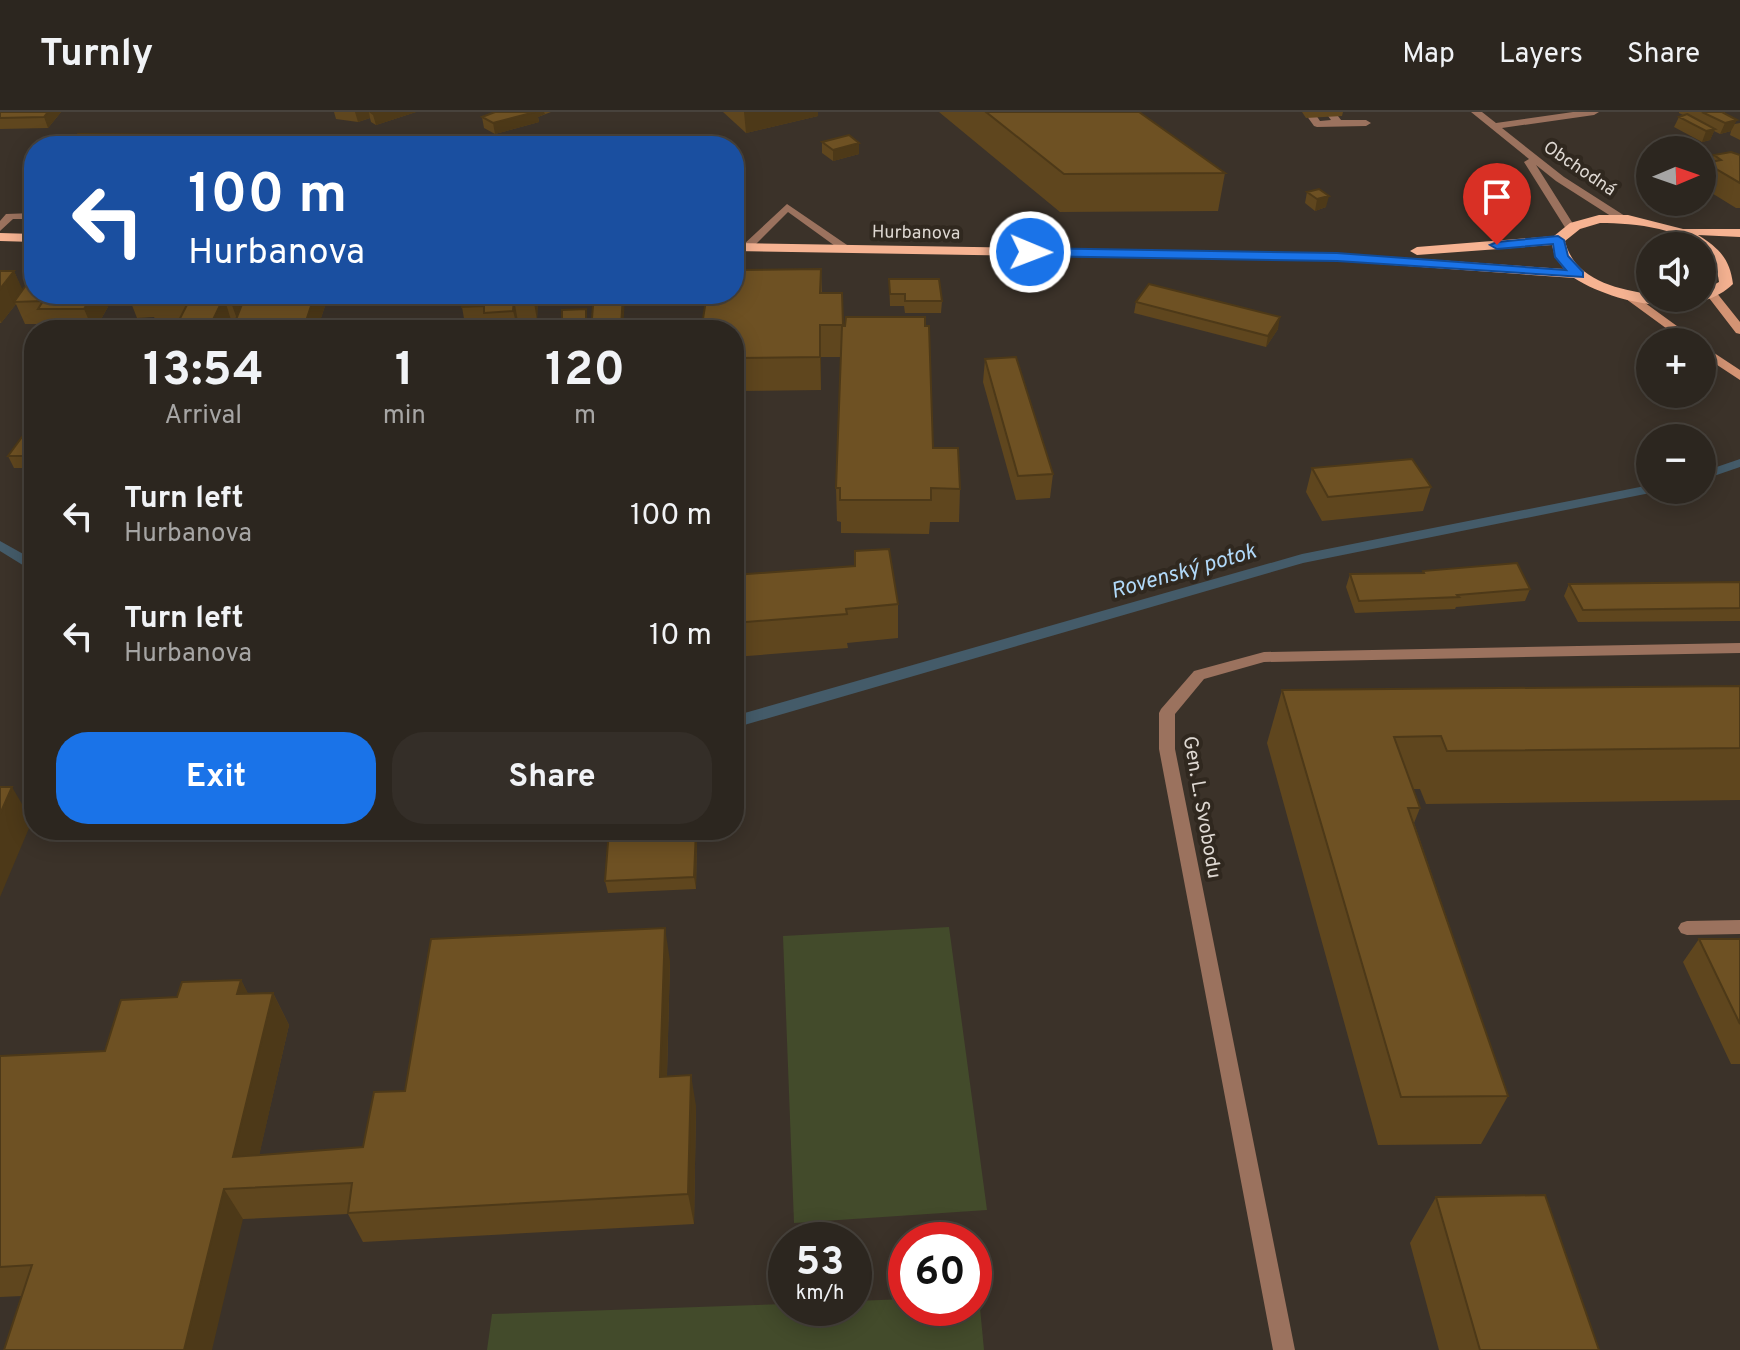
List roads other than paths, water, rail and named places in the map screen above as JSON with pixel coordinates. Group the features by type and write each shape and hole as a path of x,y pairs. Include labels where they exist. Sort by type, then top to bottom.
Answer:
{"main road":[{"path":"1578,274 1561,257 1558,240 1570,227 1592,220 1621,218 1648,221 1682,231 1712,246 1735,270 1726,284 1716,289"},
{"path":"1682,231 1740,233"},
{"path":"0,237 24,238"},
{"name":"Hurbanova","path":"1337,257 1558,240"},
{"name":"Hurbanova","path":"744,247 1337,257 1578,274 1636,296"},
{"path":"1626,294 1673,328"},
{"path":"1716,308 1740,330"},
{"path":"1716,359 1740,376"}],"street":[{"path":"1309,112 1317,124 1366,123"},
{"path":"1330,112 1338,123"},
{"name":"Obchodná","path":"1476,112 1518,148 1621,218"},
{"path":"1493,126 1594,112"},
{"name":"Obchodná","path":"1518,148 1543,181 1570,227"},
{"path":"744,244 787,207 846,249"},
{"path":"0,228 10,216 24,216"},
{"name":"Gen. L. Svobodu","path":"1284,1350 1167,749 1167,713 1199,675 1264,657 1740,648"},
{"path":"1687,928 1740,927"}],"waterway":[{"name":"Rovenský potok","path":"1716,471 1740,463"},
{"name":"Rovenský potok","path":"744,719 1302,559 1636,492"},
{"name":"Rovenský potok","path":"0,545 24,561"}]}
